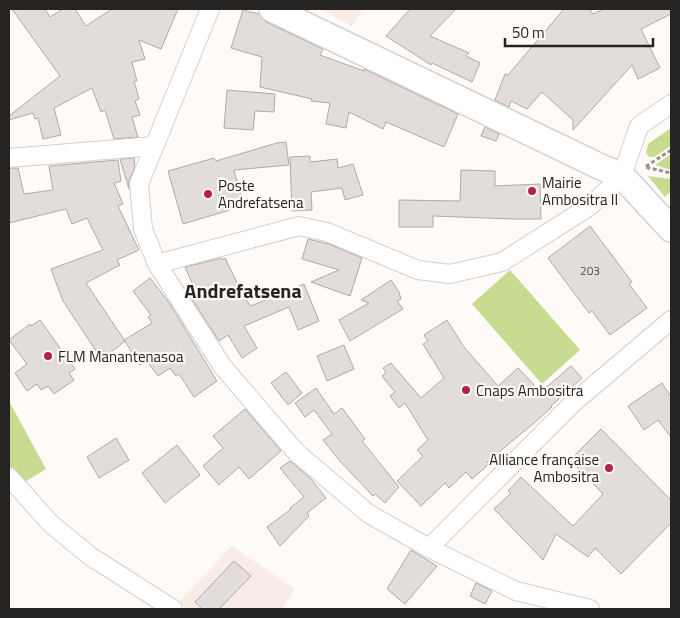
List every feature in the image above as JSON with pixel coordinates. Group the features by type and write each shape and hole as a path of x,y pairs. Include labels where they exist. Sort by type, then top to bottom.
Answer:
{"street":[{"path":"210,9 139,184 143,229 157,264 223,367 296,452 369,514 429,548 516,591 590,609"},
{"path":"272,9 622,176 671,229"},
{"path":"157,264 299,226 327,232 418,270 450,274 502,262 590,206 622,176 639,126 671,104"},
{"path":"9,158 154,146"},
{"path":"429,548 572,403 671,320"},
{"path":"9,477 50,524 90,556 173,609"}],"path":[{"path":"671,150 645,167 671,174"}],"shaded area":[{"path":"320,9 363,9 352,26"},
{"path":"232,546 295,589 282,609 189,609 178,603"}],"green space":[{"path":"671,128 671,146 654,157 649,157 646,152 648,144"},
{"path":"671,154 671,170 655,165"},
{"path":"648,176 671,179 671,191 665,197"},
{"path":"510,270 580,350 542,384 472,304"},
{"path":"9,401 46,469 9,492"}],"building":[{"path":"12,9 45,9 50,17 63,9 75,9 86,26 112,9 178,9 161,49 139,40 145,59 132,62 137,81 134,81 139,99 135,101 140,115 132,117 138,137 114,139 105,110 101,112 92,88 54,108 61,135 43,139 38,118 35,119 33,113 9,120 9,116 60,76"},
{"path":"410,9 456,9 430,36 469,53 466,56 480,63 472,82 432,63 431,65 386,36"},
{"path":"564,9 590,9 593,14 604,9 671,9 671,14 641,29 660,68 638,79 632,65 573,130 573,120 542,92 527,109 511,101 509,107 495,100 505,74 508,75"},
{"path":"243,10 259,14 266,22 323,49 320,55 364,71 364,69 458,114 444,147 386,122 383,129 349,112 346,128 326,124 330,103 311,101 312,99 260,87 262,57 231,48"},
{"path":"227,90 275,94 274,112 255,111 253,130 224,128"},
{"path":"485,127 499,134 496,141 481,136"},
{"name":"Poste Andrefatsena","path":"286,142 289,165 234,170 242,201 228,205 230,210 183,224 168,171 214,158 216,161"},
{"path":"310,156 310,162 337,159 338,168 353,164 363,195 345,200 342,188 311,192 312,210 292,211 290,157"},
{"path":"134,158 135,167 129,180 129,189 120,159"},
{"path":"118,160 121,181 114,183 123,204 118,206 139,250 117,260 120,265 86,283 125,341 110,353 96,351 63,301 51,269 103,250 87,218 72,224 66,209 9,223 9,168 18,168 24,194 53,190 49,166"},
{"path":"461,170 495,171 495,186 540,184 541,219 433,216 433,227 399,227 399,200 460,201"},
{"path":"590,226 632,282 629,284 647,308 610,335 592,311 589,313 548,258"},
{"path":"308,239 329,244 362,258 350,296 311,282 339,270 302,259"},
{"path":"222,258 223,260 225,258 246,301 251,306 304,284 319,321 298,330 289,307 244,326 257,348 242,358 228,335 219,341 192,299 198,296 185,267"},
{"path":"150,278 170,304 217,381 194,397 179,374 176,376 170,368 158,376 147,361 140,365 124,340 152,323 148,317 151,315 133,291"},
{"path":"391,280 399,292 401,299 397,301 403,309 350,341 339,320 369,303 361,300"},
{"name":"FLM Manantenasoa","path":"40,320 75,369 69,373 74,380 54,394 48,386 41,390 37,384 27,391 15,373 27,364 9,340 30,324 31,326"},
{"path":"447,320 464,347 498,386 518,368 541,392 571,366 582,378 540,418 487,462 489,464 472,479 466,472 449,488 445,483 421,506 397,481 423,456 417,450 428,440 405,403 399,408 390,396 395,392 382,376 386,373 383,368 391,363 421,398 444,378 423,344 428,341 424,335"},
{"path":"344,345 354,369 327,381 317,356"},
{"path":"286,372 302,393 288,405 271,383"},
{"path":"662,383 671,397 671,437 658,420 644,430 628,406"},
{"path":"316,388 334,414 342,408 365,439 362,441 399,487 385,503 375,494 373,496 323,440 332,434 314,410 305,417 295,403"},
{"path":"245,409 281,451 249,479 239,467 219,485 203,466 223,448 213,436"},
{"path":"601,429 671,500 671,523 621,574 595,548 588,557 556,534 543,560 494,509 511,493 508,491 521,477 573,526 603,494 570,460"},
{"path":"116,438 129,460 99,478 87,457"},
{"path":"177,445 200,475 165,503 142,473"},
{"path":"290,461 310,478 326,498 307,513 309,516 280,546 267,527 304,497 280,468"},
{"path":"411,550 437,566 405,604 387,589"},
{"path":"234,561 251,576 219,609 202,609 195,602"},
{"path":"476,583 492,591 485,604 470,596"}],"place":[{"name":"Mairie Ambositra II","path":"532,191"},
{"name":"Poste Andrefatsena","path":"208,194"},
{"name":"FLM Manantenasoa","path":"48,356"},
{"name":"Cnaps Ambositra","path":"466,390"},
{"name":"Alliance française Ambositra","path":"609,468"}],"district":[{"name":"Andrefatsena","path":"243,290"}]}
